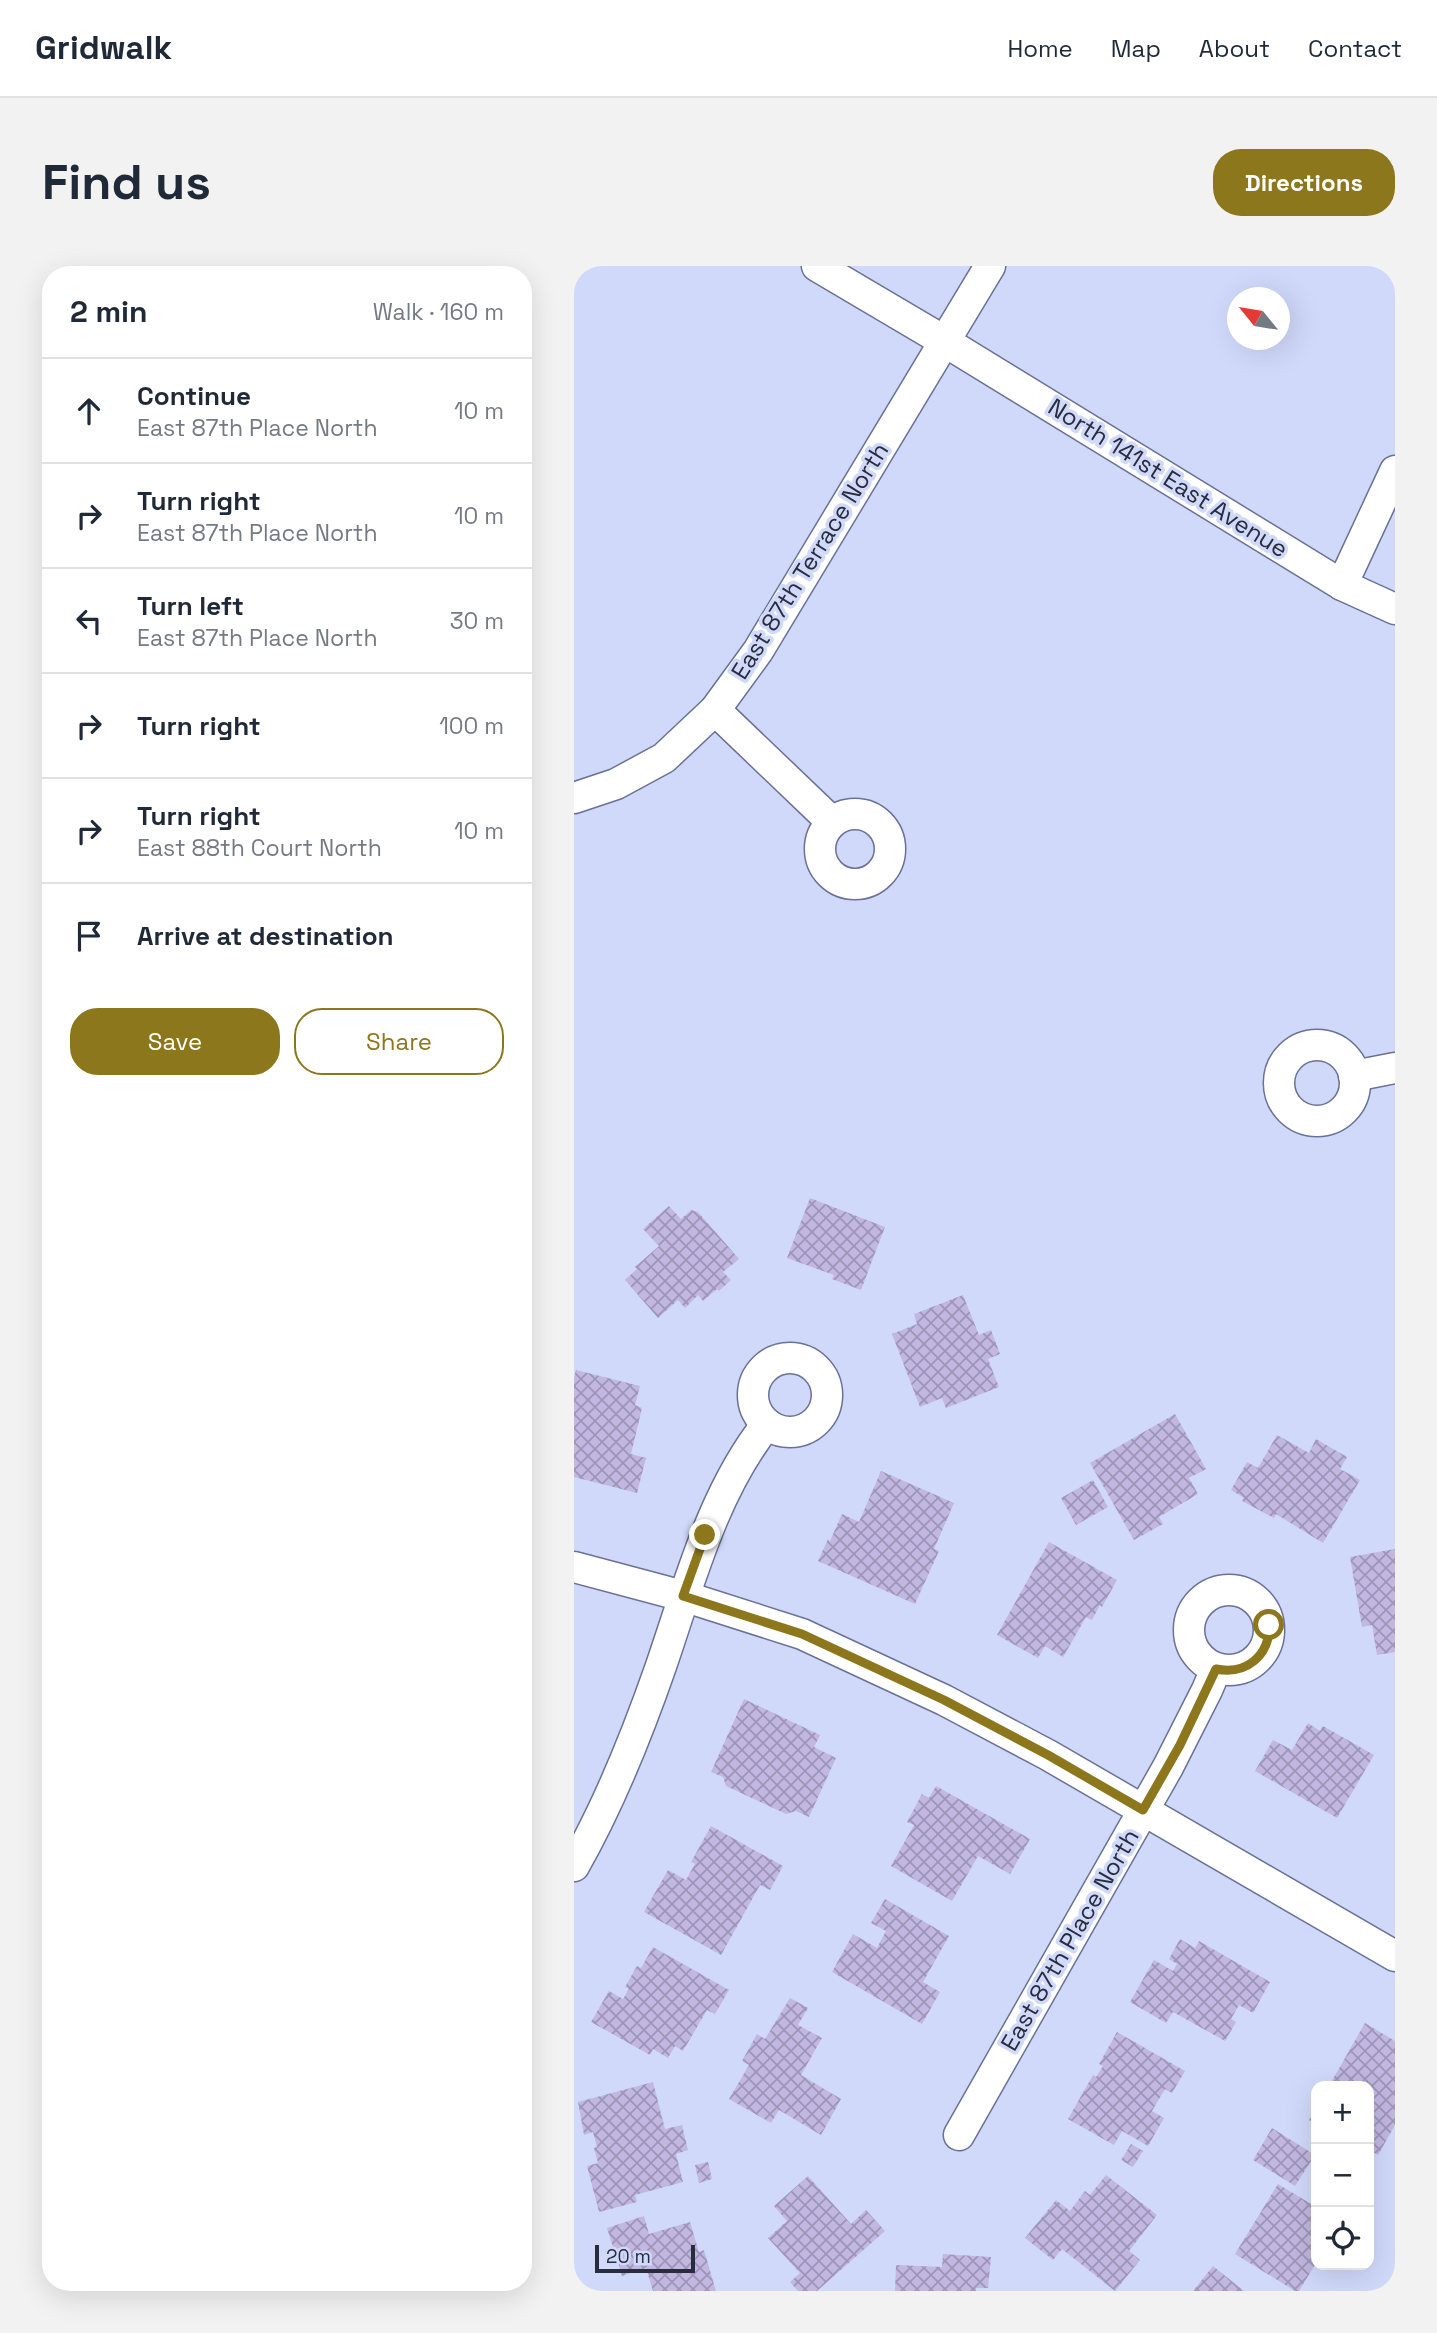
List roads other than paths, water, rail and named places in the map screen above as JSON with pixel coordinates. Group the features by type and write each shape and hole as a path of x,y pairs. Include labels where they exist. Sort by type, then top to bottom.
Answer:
{"street":[{"name":"North 141st East Avenue","path":"817,266 1342,585 1395,609"},
{"name":"East 87th Terrace North","path":"574,798 616,785 664,758 715,710 758,652 990,266"},
{"path":"1342,585 1395,471"},
{"path":"715,710 832,822"},
{"path":"1354,1076 1395,1068"},
{"path":"574,1866 597,1825 624,1765 705,1535 748,1447 767,1424"},
{"path":"574,1567 683,1596 802,1634 944,1700 1048,1755 1395,1956"},
{"name":"East 87th Place North","path":"960,2135 1180,1745 1216,1669"}]}
